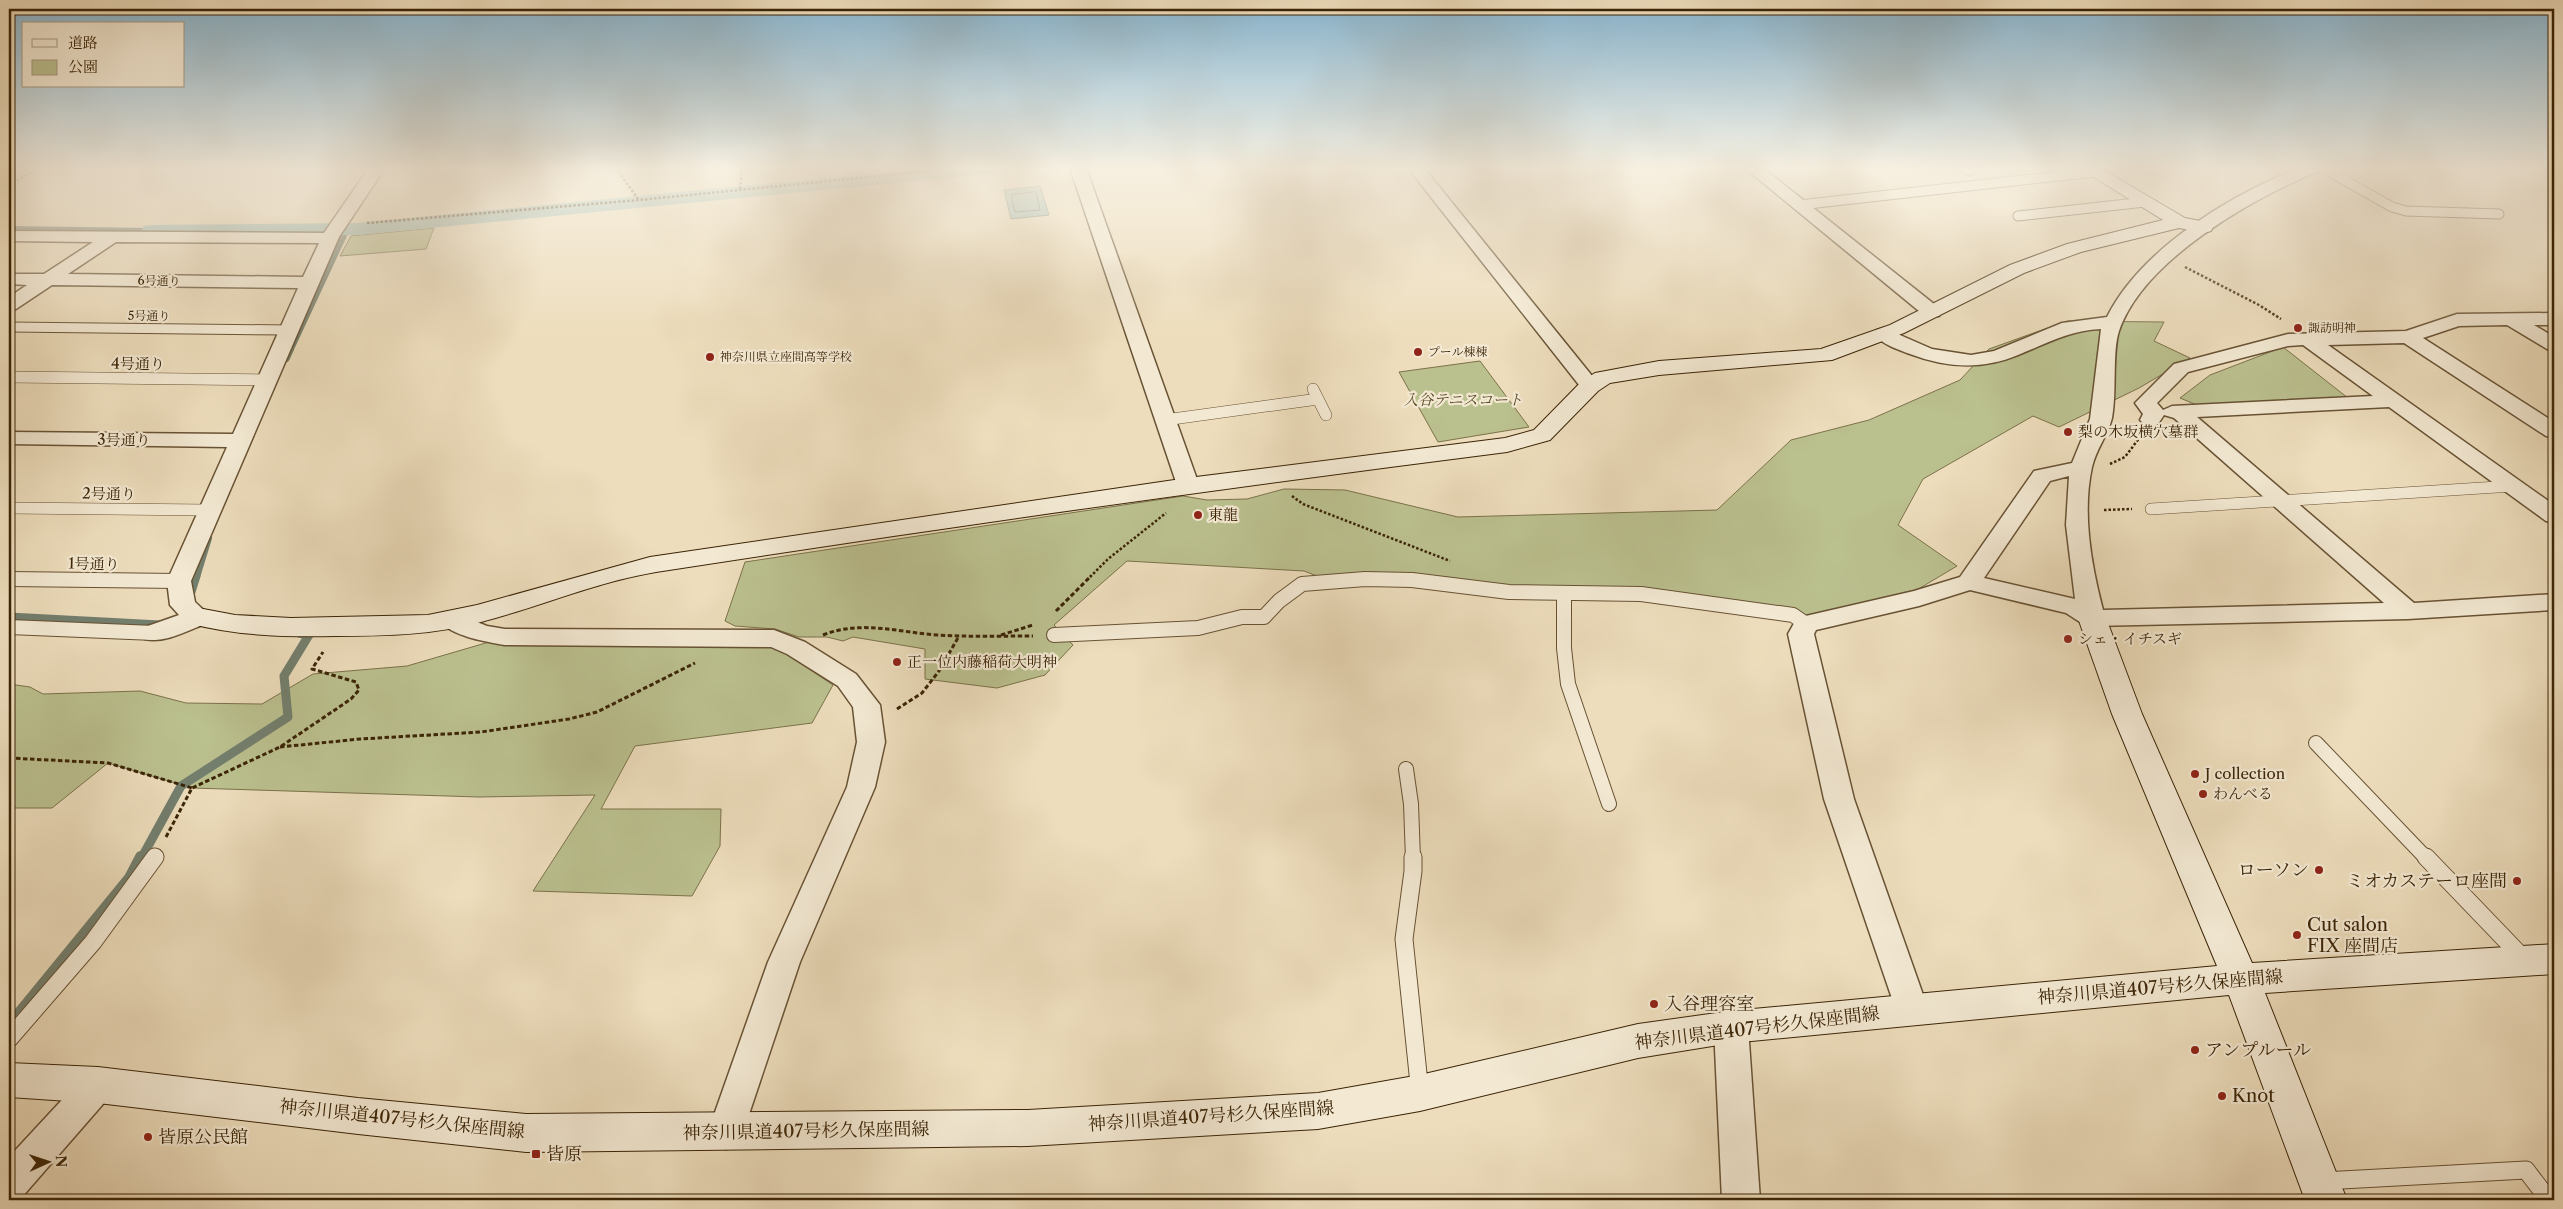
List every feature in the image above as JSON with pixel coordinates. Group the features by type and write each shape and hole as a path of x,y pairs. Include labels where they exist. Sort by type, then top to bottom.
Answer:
{"street":[{"path":"337,224 332,232 208,510 179,581 183,604 198,617 229,626 398,626 452,620 602,576 650,565 1188,485 1516,442 1542,435 1551,428 1590,386 1603,378 1639,371 1812,357 1884,334 2017,269 2074,248 2168,224"},
{"path":"1097,224 1188,485"},
{"path":"1461,224 1590,386"},
{"path":"1823,224 1932,312"},
{"path":"2191,224 2204,227"},
{"path":"2208,224 2149,269 2121,304 2109,330 2103,412 2099,430 2088,447 2081,467 2076,510 2082,572 2092,618 2126,714 2242,979 2322,1191"},
{"path":"9,236 112,238 332,232"},
{"path":"9,305 112,238"},
{"name":"6号通り","path":"9,279 309,283"},
{"path":"2510,319 2554,345"},
{"path":"2394,402 2179,412 2153,417 2145,404 2180,368 2288,340 2408,336 2457,320 2554,319"},
{"path":"1884,334 1923,353 1948,358 1983,360 2078,325 2113,322"},
{"path":"2408,336 2554,430"},
{"path":"2307,339 2554,516"},
{"path":"2179,412 2408,610"},
{"name":"3号通り","path":"9,438 240,441"},
{"path":"1968,582 2042,476 2081,467"},
{"path":"1911,1009 1839,800 1801,634 1806,624 1919,598 1968,582 2074,607 2092,618 2408,610 2554,602"},
{"path":"154,633 198,617"},
{"path":"452,620 482,633 505,637 774,639 796,648 847,680 866,705 871,742 861,787 784,962 726,1132"},
{"name":"神奈川県道407号杉久保座間線","path":"9,1080 98,1085 358,1116 526,1133 726,1132 1058,1126 1318,1111 1420,1093 1638,1041 1731,1027 2242,979 2540,960"},
{"path":"1731,1027 1741,1200"},
{"path":"9,1184 98,1085"}],"lane":[{"name":"5号通り","path":"9,327 289,330"},
{"name":"4号通り","path":"9,377 267,380"},
{"path":"1165,420 1316,394 1326,415"},
{"path":"2150,509 2513,486"},
{"name":"2号通り","path":"9,508 208,510"},
{"path":"9,518 22,508"},
{"name":"1号通り","path":"9,579 179,581"},
{"path":"1054,635 1198,628 1242,617 1264,617 1302,584 1333,580 1412,580 1509,592 1641,594 1793,615 1806,624"},
{"path":"1564,593 1565,666 1581,725 1604,778 1610,804"},
{"path":"9,628 154,633"},
{"path":"2316,743 2540,960"},
{"path":"1406,769 1411,804 1413,871 1404,939 1420,1093"},
{"path":"9,1039 93,942 155,857"},
{"path":"2322,1191 2526,1170 2549,1200"}],"path":[{"path":"332,232 404,224"},
{"path":"2165,257 2259,305 2281,320"},
{"path":"2081,467 2111,464 2125,457 2153,417"},
{"path":"1263,475 1303,504 1454,562"},
{"path":"1051,614 1066,605 1107,559 1158,520 1178,502 1188,485"},
{"path":"2076,510 2150,509"},
{"path":"996,636 1029,628 1036,623"},
{"path":"155,857 192,788 280,747 351,699 359,690 356,682 312,669 340,627"},
{"path":"796,648 832,631 855,627 959,636 1054,635"},
{"path":"868,726 922,693 939,670 959,636"},
{"path":"280,747 360,739 481,732 569,719 597,712 702,660 724,638"},
{"path":"9,758 108,763 192,788"}],"green space":[{"path":"434,228 426,249 340,256 351,236"},
{"path":"2067,321 2164,322 2154,341 2190,358 2139,388 2059,427 2033,416 1923,479 1898,525 1957,566 1900,600 1800,617 1647,597 1335,583 1304,571 1127,561 1054,625 1073,645 1045,675 997,688 925,679 925,649 853,637 843,641 827,637 799,637 775,629 735,626 725,621 745,562 1183,496 1207,500 1247,499 1284,489 1345,490 1458,517 1717,510 1791,440 1869,420 1960,380 1989,349"},
{"path":"2283,347 2348,398 2199,406 2180,398 2210,375"},
{"name":"入谷テニスコート","path":"1480,361 1529,427 1438,442 1399,372"},
{"path":"761,637 833,685 812,723 635,746 601,809 721,809 720,846 692,896 533,891 595,795 479,797 192,788 108,763 52,808 9,808 9,684 30,687 43,694 140,691 186,703 262,704 313,674 407,666 489,642 659,646"}],"waterway":[{"path":"152,231 358,229 405,224"},
{"path":"9,229 152,231"},
{"path":"290,351 347,229"},
{"path":"286,358 290,349"},
{"path":"196,577 208,538"},
{"path":"191,592 196,576"},
{"path":"9,617 160,625"},
{"path":"141,859 181,786 288,717 284,676 309,635 299,633"},
{"path":"9,1026 130,878 141,857"}],"place":[{"name":"諏訪明神","path":"2298,328"},
{"name":"プール棟棟","path":"1418,352"},
{"name":"神奈川県立座間高等学校","path":"710,357"},
{"name":"梨の木坂横穴墓群","path":"2068,432"},
{"name":"東龍","path":"1198,515"},
{"name":"シェ・イチスギ","path":"2068,639"},
{"name":"正一位内藤稲荷大明神","path":"897,662"},
{"name":"J collection","path":"2195,774"},
{"name":"わんべる","path":"2203,794"},
{"name":"ローソン","path":"2319,870"},
{"name":"ミオカステーロ座間","path":"2517,881"},
{"name":"Cut salon FIX 座間店","path":"2297,935"},
{"name":"入谷理容室","path":"1654,1004"},
{"name":"アンプルール","path":"2195,1050"},
{"name":"Knot","path":"2222,1096"},
{"name":"皆原公民館","path":"148,1137"},
{"name":"皆原","path":"536,1154"}]}
